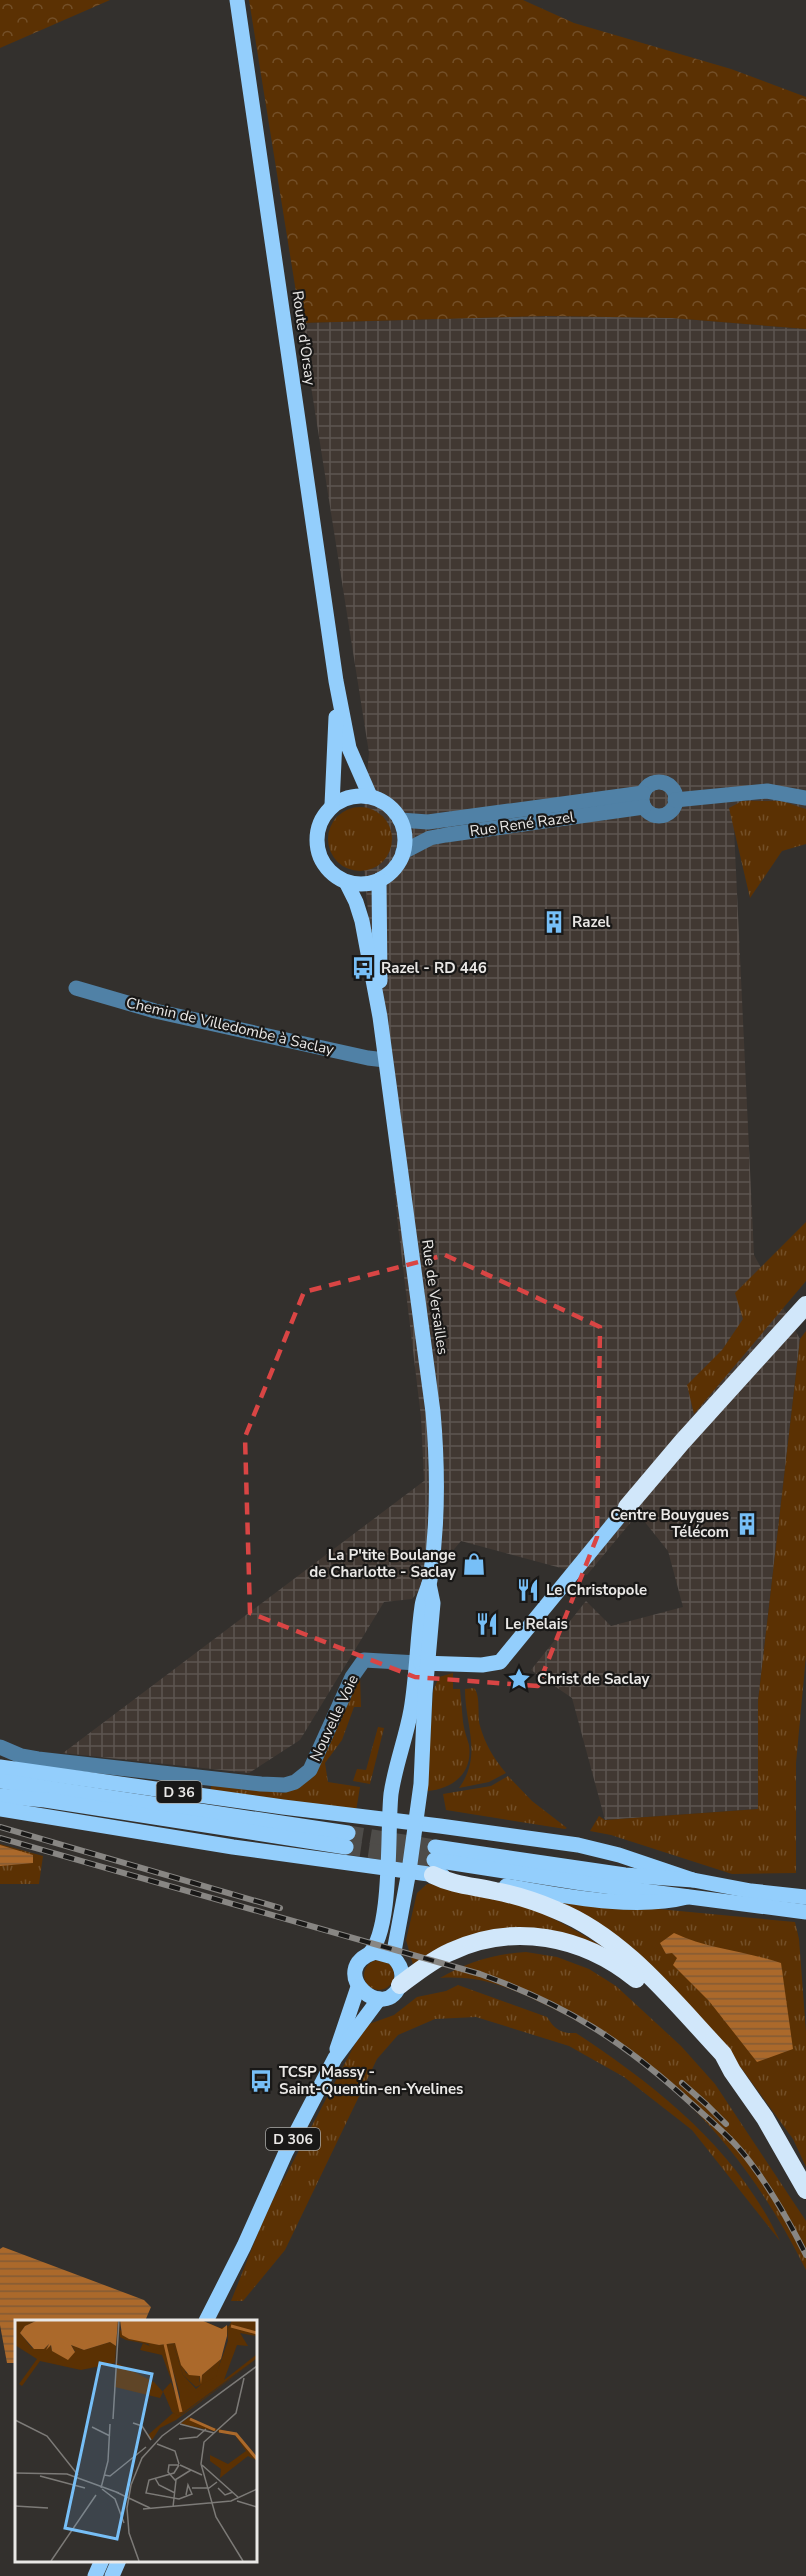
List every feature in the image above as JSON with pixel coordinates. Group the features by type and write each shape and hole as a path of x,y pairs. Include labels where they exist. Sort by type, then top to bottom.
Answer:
{"highway":[{"path":"625,1509 682,1442 806,1305"},
{"path":"434,1861 450,1883 494,1890 559,1911 590,1928 622,1952 723,2054 732,2072 765,2118 806,2190"},
{"path":"400,1985 434,1961 476,1942 519,1935 565,1941 596,1952 628,1973 655,1996 716,2059 732,2072"}],"main road":[{"name":"Route d'Orsay","path":"237,0 336,681 349,748 370,796"},
{"name":"Route d'Orsay","path":"333,805 336,681"},
{"path":"370,796 388,804 400,820 405,841 404,852 391,873 380,880 357,884 346,882 327,869 317,848 319,824 333,805 344,799 370,796"},
{"name":"Rue de Versailles","path":"380,880 380,1017"},
{"name":"Rue de Versailles","path":"346,882 362,921 380,1017 434,1412 436,1490 429,1584 433,1603 424,1663 417,1823 393,1957"},
{"path":"424,1663 482,1665 500,1662 625,1509"},
{"name":"Rue de Versailles","path":"369,1954 379,1940 387,1891 392,1793 424,1663"},
{"name":"D 36","path":"0,1767 578,1845 693,1880 772,1900 806,1912"},
{"name":"D 36","path":"0,1781 347,1840 0,1796"},
{"name":"D 36","path":"0,1809 387,1869 409,1871 434,1861 693,1880"},
{"name":"D 36","path":"434,1861 596,1899 666,1902 687,1897 772,1900 806,1897"},
{"path":"381,1952 393,1957 402,1972 400,1985 393,1994 380,1999 368,1997 358,1987 357,1966 369,1954 381,1952"},
{"name":"D 306","path":"207,2320 244,2246 286,2152 334,2058 358,1987"},
{"name":"D 306","path":"334,2058 380,1999"},
{"name":"D 306","path":"218,2320 240,2264 244,2246"},
{"path":"95,2576 101,2561"},
{"path":"112,2576 118,2561"}],"street":[{"name":"Rue René Razel","path":"663,783 672,790 675,800 671,811 663,816 650,814 643,800 652,784 663,783"},
{"name":"Rue René Razel","path":"675,800 767,790 806,798"},
{"name":"Rue René Razel","path":"400,820 428,822 643,800"},
{"name":"Rue René Razel","path":"404,852 430,838 643,800"},
{"name":"Chemin de Villedombe à Saclay","path":"76,988 155,1011 385,1060"},
{"name":"Nouvelle Voie","path":"0,1747 21,1756 38,1759 261,1785 285,1785 295,1782 310,1770 352,1677 364,1660 424,1663"}],"highlighted area":[{"path":"445,1255 600,1327 597,1537 538,1686 415,1677 250,1613 245,1437 304,1292"}],"shaded area":[{"path":"547,316 672,318 806,329 806,831 734,829 754,1255 800,1339 758,1701 762,1720 758,1809 605,1820 572,1698 531,1670 586,1601 611,1626 683,1607 668,1551 644,1521 636,1516 587,1575 461,1541 412,1599 384,1602 300,1740 249,1773 63,1753 424,1481 421,1417 398,1226 361,837 369,753 301,323"},
{"path":"0,1845 33,1855 33,1863 0,1866"},
{"path":"674,1933 700,1943 781,1963 793,2049 757,2062 709,2001 673,1965 677,1958 672,1953 666,1954 660,1943"},
{"path":"3,2247 144,2300 151,2307 145,2320 15,2320 15,2363 7,2363 0,2325 0,2249"}],"green space":[{"path":"0,0 110,0 0,48"},
{"path":"249,0 523,0 574,23 731,69 806,97 806,329 672,318 547,316 301,323"},
{"path":"742,801 781,801 806,809 806,844 782,851 750,898 729,808"},
{"path":"354,807 366,807 383,816 390,827 392,839 390,851 383,862 366,871 354,871 342,866 333,857 328,845 328,833 333,821 342,812"},
{"path":"806,1222 806,1281 694,1414 687,1385 722,1350 743,1319 735,1293"},
{"path":"806,1331 806,1656 796,1763 796,1873 732,1874 611,1835 590,1831 599,1816 605,1820 758,1809 758,1701 800,1339"},
{"path":"453,1673 453,1689 460,1689 463,1725 469,1745 468,1764 459,1778 452,1783 427,1791 433,1691 439,1677"},
{"path":"360,1677 361,1707 354,1707 342,1740 325,1763 328,1782 360,1787 356,1811 211,1792 211,1783 283,1793 295,1788 331,1731"},
{"path":"474,1688 482,1733 490,1751 506,1773 489,1782 459,1788 470,1764 471,1752 465,1689"},
{"path":"378,1727 384,1728 370,1784 353,1781 357,1769 366,1770"},
{"path":"508,1776 532,1801 567,1828 446,1810 443,1794 491,1786"},
{"path":"0,1844 43,1856 39,1884 0,1884"},
{"path":"427,1884 450,1885 496,1895 541,1913 603,1947 518,1930 414,1968 406,1940 417,1893"},
{"path":"552,1899 795,1922 799,1939 806,2032 806,2167 793,2139 742,2069"},
{"path":"526,1952 557,1957 589,1969 616,1986 681,2046 715,2084 806,2221 806,2270 758,2187 730,2150 667,2084 631,2055 591,2029 508,1988 483,1981 440,1978 481,1960"},
{"path":"379,1960 390,1964 394,1975 390,1986 379,1990 368,1986 364,1975 368,1964"},
{"path":"458,1985 547,2017 559,2030 576,2033 636,2075 693,2123 718,2149 742,2178 780,2241 692,2130 624,2077 569,2046 476,2017 435,2019 398,2035 377,2059 285,2250 243,2301 231,2301 266,2213 355,2044 369,2024 394,2015 417,1997 446,1991"}],"tunnel":[{"path":"348,1833 435,1847"},
{"path":"346,1847 434,1860"}],"railway":[{"path":"0,1827 280,1908"},
{"path":"0,1838 480,1974 541,1999 593,2027 618,2044 667,2082 715,2124 744,2154 766,2184 806,2255"},
{"path":"682,2083 726,2124"}],"place":[{"name":"Razel","path":"554,922"},
{"name":"Razel - RD 446","path":"363,968"},
{"name":"Centre Bouygues Télécom","path":"747,1524"},
{"name":"La P'tite Boulange de Charlotte - Saclay","path":"474,1564"},
{"name":"Le Christopole","path":"528,1590"},
{"name":"Le Relais","path":"487,1624"},
{"name":"Christ de Saclay","path":"519,1679"},
{"name":"TCSP Massy - Saint-Quentin-en-Yvelines","path":"261,2081"}]}
